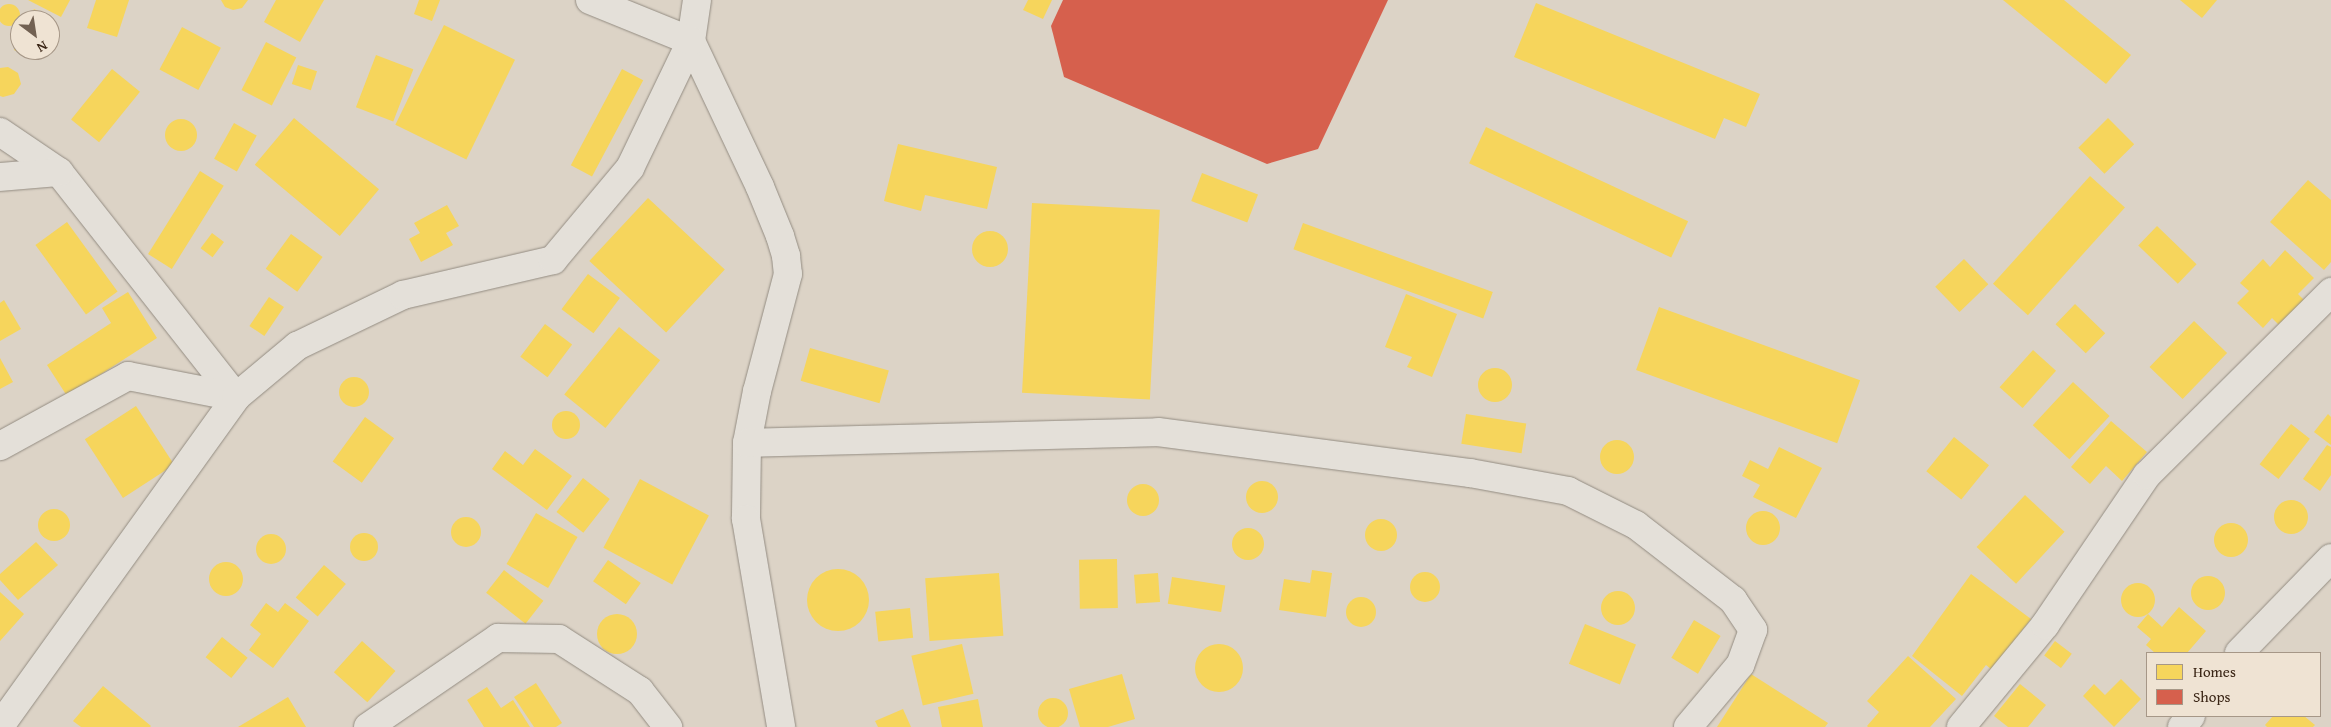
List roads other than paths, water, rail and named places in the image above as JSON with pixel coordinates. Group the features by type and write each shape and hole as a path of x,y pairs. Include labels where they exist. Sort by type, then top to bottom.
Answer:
{"street":[{"path":"590,0 691,41 760,187 786,256 788,274 757,391 747,443 746,519 781,727"},
{"path":"0,726 236,397 297,346 403,295 553,260 630,168 691,41 697,0"},
{"path":"0,132 59,172 236,397"},
{"path":"0,177 59,172"},
{"path":"1960,727 2045,625 2147,475 2331,292"},
{"path":"0,446 128,376 236,397"},
{"path":"747,443 1158,432 1470,473 1568,491 1636,525 1734,600 1753,630 1740,665 1688,727"},
{"path":"2240,652 2331,558"},
{"path":"368,727 498,638 559,640 640,691 668,727"},
{"path":"2182,727 2190,717"}]}
